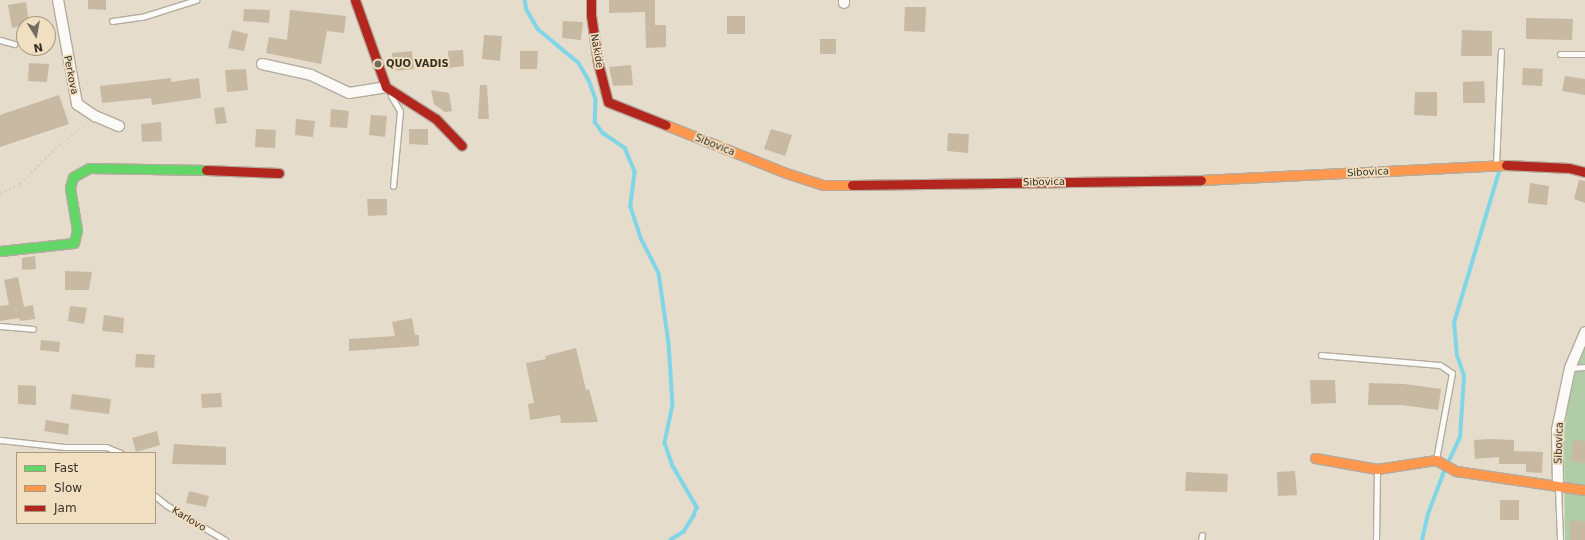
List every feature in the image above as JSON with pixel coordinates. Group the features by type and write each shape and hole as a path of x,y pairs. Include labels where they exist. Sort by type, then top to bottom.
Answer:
{"street":[{"name":"Perkova","path":"58,0 77,104 95,116 119,126"},
{"path":"355,0 386,87 436,118 462,146"},
{"name":"Nakide","path":"591,0 591,15 598,62 608,102"},
{"path":"262,64 311,75 349,93 386,87"},
{"name":"Sibovica","path":"608,102 786,173 823,185 1184,181 1496,165 1568,168 1585,172"},
{"path":"0,251 74,243 77,230 70,188 73,177 89,168 174,168 279,172"},
{"name":"Sibovica","path":"1558,485 1557,430 1570,368 1585,332"},
{"path":"1316,458 1377,469 1436,460 1456,471 1585,490"}],"lane":[{"path":"112,21 142,17 196,0"},
{"path":"0,40 14,44"},
{"path":"1496,165 1501,51"},
{"path":"1560,54 1585,54"},
{"path":"386,87 400,111 393,186"},
{"path":"0,326 33,329"},
{"path":"1321,355 1440,366 1452,372 1436,460"},
{"path":"1570,368 1585,367"},
{"path":"0,440 24,441 65,448 106,447 118,452"},
{"path":"1376,540 1377,469"},
{"path":"1558,485 1560,540"},
{"name":"Karlovo","path":"156,497 166,505 225,540"}],"path":[{"path":"0,194 20,184 59,145 95,116"}],"green space":[{"path":"1585,345 1585,540 1565,540 1564,434 1571,384"}],"building":[{"path":"88,0 106,0 106,10 88,9"},
{"path":"609,0 655,0 655,25 666,25 666,47 646,48 645,12 609,13"},
{"path":"26,2 28,16 16,16 16,27 12,28 8,5"},
{"path":"905,7 926,7 925,32 904,31"},
{"path":"244,9 270,10 269,23 243,21"},
{"path":"290,10 346,16 344,33 327,31 321,64 266,53 269,37 287,40"},
{"path":"727,16 745,16 745,34 727,34"},
{"path":"1526,18 1573,19 1572,40 1526,39"},
{"path":"563,21 583,22 581,40 562,38"},
{"path":"232,30 248,34 244,51 228,48"},
{"path":"1462,30 1492,31 1492,56 1461,56"},
{"path":"484,35 502,36 500,61 482,59"},
{"path":"820,39 836,39 836,54 820,54"},
{"path":"463,50 464,66 449,68 448,51"},
{"path":"412,51 414,69 394,71 392,53"},
{"path":"520,51 538,51 537,69 520,69"},
{"path":"29,63 49,64 47,82 28,81"},
{"path":"631,65 633,85 613,86 609,67"},
{"path":"1523,68 1543,69 1542,86 1522,85"},
{"path":"246,69 248,90 227,92 225,70"},
{"path":"1565,76 1585,79 1585,95 1562,91"},
{"path":"171,78 171,82 199,78 201,98 152,105 151,98 102,103 100,86"},
{"path":"1484,81 1485,103 1463,103 1463,82"},
{"path":"480,85 487,85 489,119 478,119"},
{"path":"431,90 449,93 452,111 445,112 434,104"},
{"path":"1415,92 1437,92 1437,116 1414,115"},
{"path":"59,95 69,124 0,147 0,115"},
{"path":"224,107 227,123 216,124 214,108"},
{"path":"331,109 349,111 347,128 330,127"},
{"path":"371,115 387,116 385,137 369,135"},
{"path":"296,119 315,121 313,137 295,135"},
{"path":"161,122 162,141 142,142 141,124"},
{"path":"256,129 276,130 275,148 255,147"},
{"path":"409,129 428,129 428,145 409,144"},
{"path":"771,129 792,135 785,156 764,149"},
{"path":"948,133 969,134 968,153 947,151"},
{"path":"1579,180 1585,181 1585,203 1574,199"},
{"path":"1530,183 1549,186 1547,205 1528,203"},
{"path":"367,199 387,199 387,215 368,216"},
{"path":"35,256 36,269 22,270 22,258"},
{"path":"65,271 92,272 89,290 65,290"},
{"path":"18,277 24,307 33,305 35,319 20,321 19,318 0,321 0,306 9,305 4,280"},
{"path":"70,306 87,308 84,324 68,321"},
{"path":"104,315 124,318 123,333 102,331"},
{"path":"412,318 415,335 419,335 419,346 349,351 349,339 395,336 392,322"},
{"path":"41,340 60,342 59,352 40,350"},
{"path":"576,348 586,390 589,389 598,422 561,423 560,415 530,420 528,404 534,403 526,363 546,359 545,356"},
{"path":"136,354 155,355 154,368 135,367"},
{"path":"1310,380 1335,380 1336,403 1311,404"},
{"path":"1369,383 1404,384 1441,389 1438,410 1402,405 1368,405"},
{"path":"18,385 36,386 36,405 18,404"},
{"path":"221,393 222,407 202,408 201,394"},
{"path":"72,394 111,399 109,414 70,409"},
{"path":"46,420 69,424 68,435 44,431"},
{"path":"157,431 160,445 136,452 132,438"},
{"path":"1474,440 1514,440 1514,451 1543,452 1542,473 1526,472 1526,464 1499,464 1499,457 1475,459"},
{"path":"1573,440 1585,441 1585,463 1571,462"},
{"path":"174,444 226,447 226,465 172,464"},
{"path":"1295,471 1297,495 1278,496 1277,472"},
{"path":"1186,472 1228,474 1227,492 1185,491"},
{"path":"189,491 209,496 206,507 186,503"},
{"path":"1500,500 1519,500 1519,520 1500,520"},
{"path":"1570,521 1585,521 1585,540 1570,540"}],"waterway":[{"path":"525,0 527,10 538,29 579,63 589,80 596,99 595,122 603,133 625,148 635,172 631,207 641,238 659,273 669,343 673,405 665,443 673,466 697,507 694,516 684,532 671,540"},
{"path":"1448,463 1460,437 1464,376 1457,356 1454,323 1499,172"},
{"path":"1422,540 1428,514 1445,469"}],"traffic: fast":[{"path":"0,251 74,243 77,230 70,188 73,177 89,168 206,170"}],"traffic: slow":[{"path":"666,125 786,173 823,185 852,185"},
{"path":"1201,180 1506,165"},
{"path":"1315,458 1377,469 1436,460 1456,471 1585,490"}],"traffic: jam":[{"path":"355,0 386,87 436,119 462,146"},
{"path":"591,0 591,15 598,63 608,102 666,125"},
{"path":"1506,165 1569,168 1585,172"},
{"path":"206,170 279,173"},
{"path":"852,185 1201,180"}],"place":[{"name":"QUO VADIS","path":"378,64"}]}
